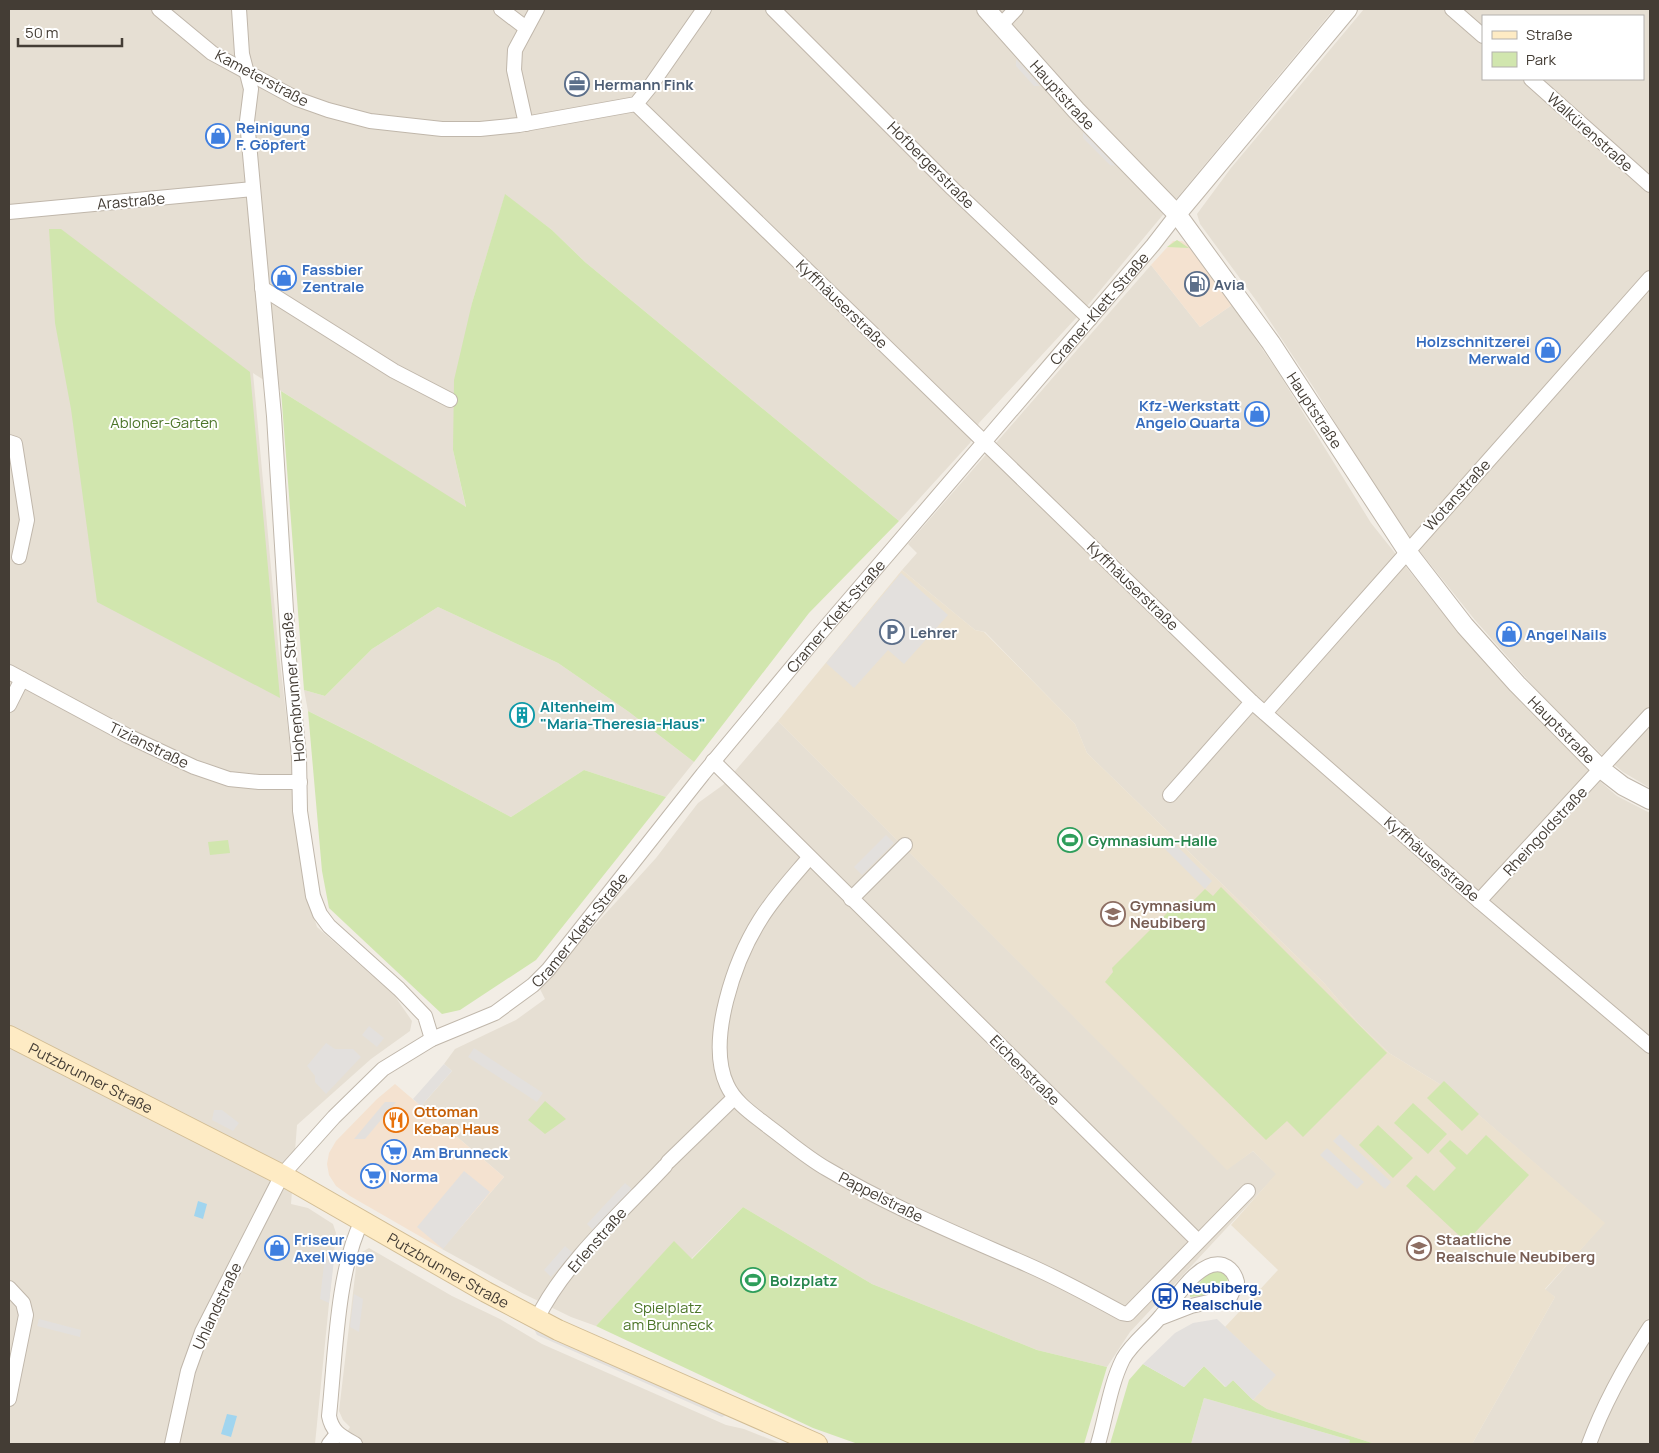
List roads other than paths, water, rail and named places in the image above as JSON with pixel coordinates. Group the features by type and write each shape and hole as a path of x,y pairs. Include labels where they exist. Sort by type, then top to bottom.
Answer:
{"main road":[{"name":"Putzbrunner Straße","path":"9,1036 282,1175 537,1319 624,1360 817,1444"}],"street":[{"name":"Kameterstraße","path":"159,9 212,53 247,72 298,99 328,110 370,121 442,129 480,129 526,124 636,104"},
{"name":"Hohenbrunner Straße","path":"239,9 242,54 251,89 246,121 274,416 289,659 300,782 301,820 313,896 320,914 329,926 399,989 425,1016 432,1039"},
{"path":"500,9 526,28"},
{"path":"526,124 514,70 515,50 538,9"},
{"path":"636,104 704,9"},
{"name":"Hofbergerstraße","path":"773,9 951,186 1090,319"},
{"name":"Hauptstraße","path":"986,9 1076,110 1177,214 1270,343 1407,551 1497,662 1601,769 1623,786 1650,800"},
{"path":"1000,25 1016,9"},
{"name":"Cramer-Klett-Straße","path":"282,1175 334,1117 383,1069 432,1039 496,1013 533,986 548,970 714,761 1090,319 1348,9"},
{"path":"1452,9 1482,35"},
{"name":"Walkürenstraße","path":"1532,80 1650,185"},
{"name":"Kyffhäuserstraße","path":"636,104 1252,702 1479,901 1650,1046"},
{"name":"Arastraße","path":"9,212 253,189"},
{"name":"Wotanstraße","path":"1264,713 1650,278"},
{"path":"262,288 394,371 450,400"},
{"path":"9,442 15,444 27,520 19,557"},
{"name":"Tizianstraße","path":"9,672 155,749 194,767 229,778 260,782 300,782"},
{"path":"9,705 22,679"},
{"path":"1170,795 1252,702"},
{"name":"Rheingoldstraße","path":"1479,901 1650,716"},
{"name":"Eichenstraße","path":"714,761 851,899 1198,1241"},
{"path":"851,899 905,845"},
{"name":"Pappelstraße","path":"810,858 778,894 751,934 722,1016 719,1037 722,1071 734,1098 802,1153 827,1169 944,1230 1029,1265 1122,1313 1128,1314 1134,1310 1198,1241 1248,1191"},
{"name":"Erlenstraße","path":"537,1319 548,1298 582,1255 667,1164 734,1098"},
{"name":"Uhlandstraße","path":"172,1444 188,1370 202,1332 282,1175"},
{"path":"355,1444 333,1439 329,1416 346,1264 362,1221"},
{"path":"1098,1444 1118,1371 1125,1356 1207,1265 1217,1263 1227,1267 1235,1274 1237,1282 1230,1297 1191,1306 1160,1318"},
{"path":"9,1288 23,1303 26,1315 25,1328 9,1400"},
{"path":"1589,1444 1599,1418 1650,1328"}],"water":[{"path":"198,1201 207,1204 203,1219 194,1216"},
{"path":"227,1414 237,1416 231,1437 221,1434"}],"place":[{"name":"Hermann Fink","path":"577,84"},
{"name":"Reinigung F. Göpfert","path":"218,136"},
{"name":"Fassbier Zentrale","path":"284,278"},
{"name":"Avia","path":"1197,284"},
{"name":"Holzschnitzerei Merwald","path":"1548,350"},
{"name":"Kfz-Werkstatt Angelo Quarta","path":"1257,414"},
{"name":"Lehrer","path":"892,632"},
{"name":"Angel Nails","path":"1509,634"},
{"name":"Altenheim \"Maria-Theresia-Haus\"","path":"522,715"},
{"name":"Gymnasium-Halle","path":"1070,840"},
{"name":"Gymnasium Neubiberg","path":"1113,914"},
{"name":"Ottoman Kebap Haus","path":"396,1120"},
{"name":"Am Brunneck","path":"394,1152"},
{"name":"Norma","path":"373,1176"},
{"name":"Friseur Axel Wigge","path":"277,1248"},
{"name":"Staatliche Realschule Neubiberg","path":"1419,1248"},
{"name":"Bolzplatz","path":"753,1280"},
{"name":"Neubiberg, Realschule","path":"1165,1296"}],"park label":[{"name":"Abloner-Garten","path":"164,422"},
{"name":"Spielplatz am Brunneck","path":"668,1316"}]}
